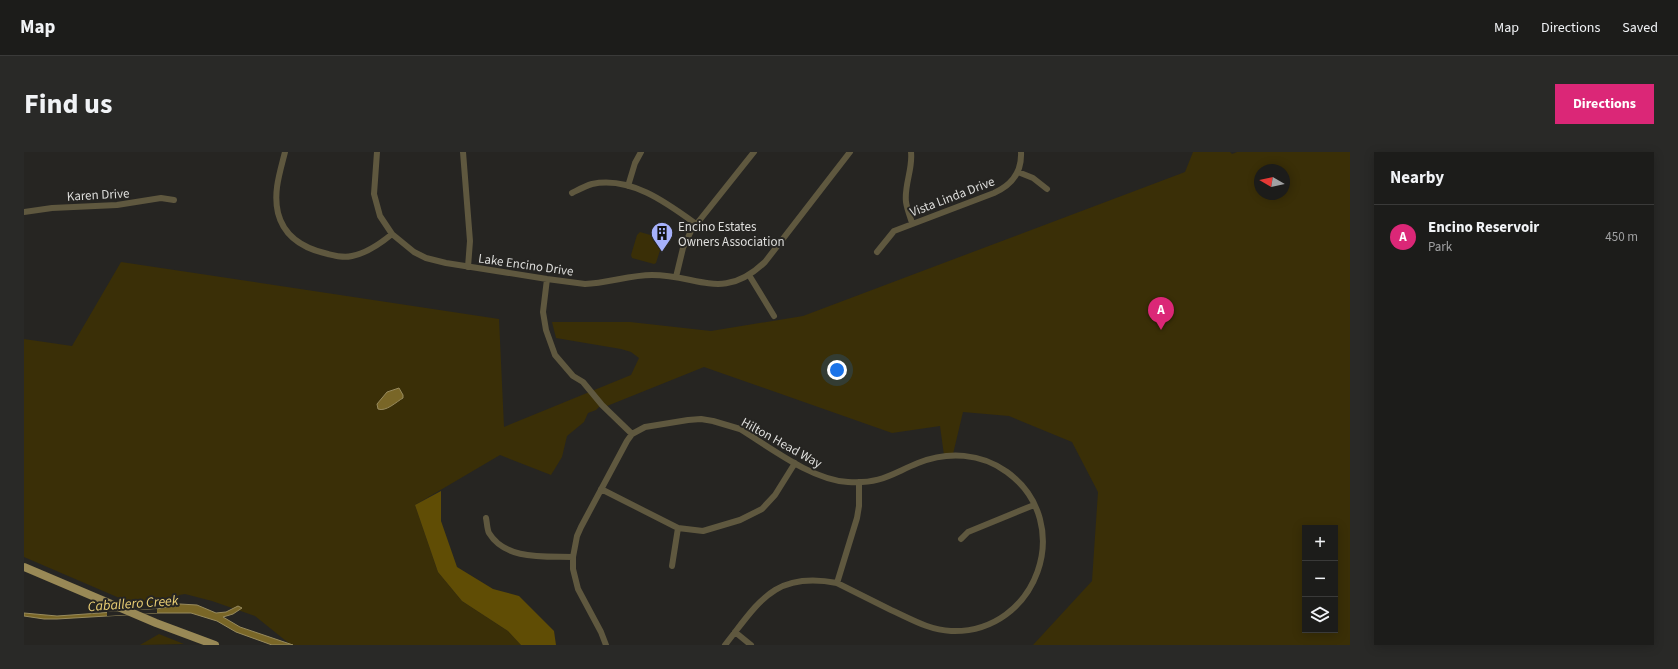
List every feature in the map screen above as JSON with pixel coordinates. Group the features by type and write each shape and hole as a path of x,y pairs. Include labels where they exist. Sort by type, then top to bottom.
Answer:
{"main road":[{"path":"24,567 130,612 215,645"}],"street":[{"path":"285,152 277,184 278,212 286,229 301,244 311,250 340,257 350,256 377,246 392,234"},
{"name":"Lake Encino Drive","path":"377,152 374,194 380,216 392,234 414,252 426,258 468,267 547,280 585,284 598,284 646,275 676,277 703,283 719,284 735,282 750,275 765,262 850,152"},
{"path":"463,152 470,242 468,267"},
{"path":"628,186 635,163 641,152"},
{"path":"676,277 683,248 689,235 696,224 754,152"},
{"path":"911,152 912,166 906,202 912,223"},
{"path":"1021,152 1018,172 1033,178 1047,189"},
{"name":"Vista Linda Drive","path":"877,252 894,231 912,223 994,194 1012,182 1018,172"},
{"path":"572,193 586,186 597,184 605,183 628,186 658,197 696,224"},
{"name":"Karen Drive","path":"24,212 52,208 117,205 161,198 174,200"},
{"path":"750,275 774,316"},
{"path":"547,280 543,312 546,330 552,347 560,362 573,376 583,382 602,405 632,434 577,536 573,557 573,569 578,589 601,632 606,645"},
{"name":"Hilton Head Way","path":"632,434 645,427 688,420 701,419 713,421 740,430 795,463 825,478 836,481 859,482 886,478 930,459 953,456 973,456 987,461 1008,472 1027,493 1040,519 1043,543 1040,568 1036,578 1024,598 1014,608 1003,617 982,627 960,631 931,628 837,583 820,579 804,580 780,586 761,599 725,645"},
{"path":"601,489 678,528 703,531 728,525 762,509 775,495 795,463"},
{"path":"837,583 857,518 859,506 859,482"},
{"path":"961,539 968,532 1034,505"},
{"path":"486,518 489,532 506,548 518,553 529,555 573,557"},
{"path":"672,566 678,528"},
{"path":"735,632 751,645"}],"shaded area":[{"path":"1193,152 1230,152 1232,154 1237,152 1350,152 1350,645 1033,645 1092,581 1098,492 1072,442 1009,416 963,412 953,454 944,455 940,426 892,433 704,367 607,406 599,407 588,413 584,422 567,436 562,457 551,475 500,455 415,505 438,572 462,601 508,631 521,645 291,645 255,616 212,601 185,594 179,595 157,606 156,603 131,603 24,557 24,339 72,346 121,262 499,319 504,427 631,375 639,358 631,352 621,349 556,338 552,322 630,322 711,331 803,316 1185,172"},
{"path":"640,232 661,238 663,241 656,263 654,264 632,258 631,255 637,235"},
{"path":"399,388 403,398 388,408 381,410 378,409 377,404 387,392"},
{"path":"441,491 441,521 457,567 493,589 519,596 554,631 556,645 521,645 508,631 462,601 438,572 415,505"},
{"path":"180,604 197,605 216,613 226,612 238,606 242,608 233,614 223,617 240,627 293,645 272,645 236,632 217,621 191,613 157,613 57,619 24,616 24,613 57,616 157,609"},
{"path":"159,634 184,644 140,645"}],"pier":[{"path":"157,609 157,613 107,616 107,612"}],"place":[{"name":"Encino Estates Owners Association","path":"662,252"},
{"name":"Encino Reservoir","path":"1161,330"}],"water label":[{"name":"Caballero Creek","path":"133,603"}]}
